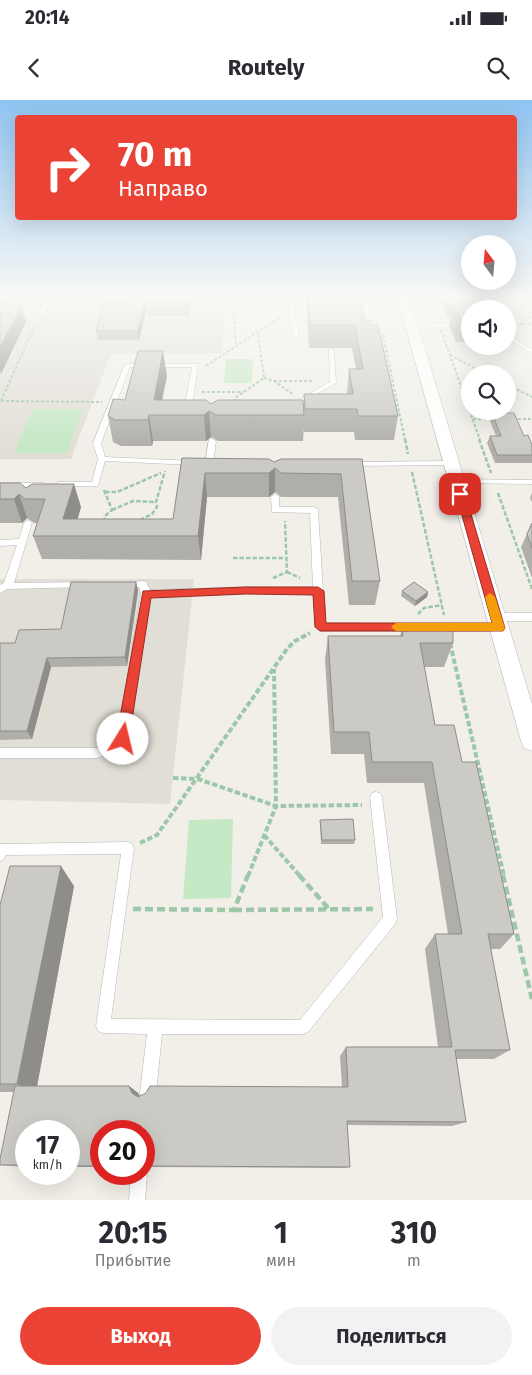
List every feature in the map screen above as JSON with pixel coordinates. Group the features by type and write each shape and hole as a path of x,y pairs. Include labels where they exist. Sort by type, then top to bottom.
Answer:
{"street":[{"path":"418,347 497,622 528,712 532,741"}],"lane":[{"path":"283,411 333,383 331,350"},
{"path":"0,485 40,489 96,484 102,459 97,443 127,364 196,365 188,410 197,410"},
{"path":"209,464 212,441"},
{"path":"102,459 218,464"},
{"path":"343,464 451,463"},
{"path":"456,481 532,482"},
{"path":"275,497 275,510 314,510 320,627 447,627 532,617"},
{"path":"28,523 4,588 95,585"},
{"path":"0,543 22,542"},
{"path":"0,753 96,753 111,750 123,739 146,594 143,584 114,585"},
{"path":"146,594 246,590 318,591"},
{"path":"0,855 2,849 128,848 103,1026 303,1027 390,919 377,801"},
{"path":"148,1093 155,1027"},
{"path":"136,1200 138,1185"}],"path":[{"path":"25,347 0,401 112,402"},
{"path":"260,347 264,378"},
{"path":"386,347 410,464 532,999"},
{"path":"447,347 461,387"},
{"path":"194,373 236,348"},
{"path":"450,355 469,365"},
{"path":"264,378 274,381 333,381"},
{"path":"235,404 235,398 264,378"},
{"path":"274,381 302,400"},
{"path":"516,389 532,397"},
{"path":"192,392 244,392"},
{"path":"516,419 532,419"},
{"path":"472,420 532,589"},
{"path":"137,521 152,514 157,507 156,502 168,462"},
{"path":"106,492 117,492 165,471"},
{"path":"96,484 106,492 112,510"},
{"path":"108,526 104,523 105,516 131,500 156,502"},
{"path":"246,590 287,572 285,510"},
{"path":"234,558 287,558"},
{"path":"418,627 417,614 424,608 442,605"},
{"path":"128,848 157,835 294,641 320,627"},
{"path":"234,910 276,806 274,668"},
{"path":"173,778 198,779 276,806 377,801"},
{"path":"264,835 330,910"},
{"path":"120,909 330,910 389,907"}],"shaded area":[{"path":"0,347 222,347 222,353 111,353 71,459 0,459"},
{"path":"0,579 194,579 170,804 0,800"}],"green space":[{"path":"226,359 253,359 252,383 224,383"},
{"path":"33,409 83,409 67,453 14,453"},
{"path":"233,819 231,898 183,899 189,820"}],"building":[{"path":"359,347 383,347 398,416 358,416 357,409 305,409 304,394 353,394 349,369 363,369"},
{"path":"138,351 163,351 154,400 206,400 211,404 218,400 303,400 304,415 216,415 209,411 204,415 149,415 148,420 115,420 108,416 113,399 125,400"},
{"path":"516,418 524,436 528,435 532,445 532,455 497,455 490,436 501,436 495,420 516,420"},
{"path":"182,458 269,459 274,462 281,459 362,459 380,581 352,581 341,474 281,473 275,468 269,473 205,473 198,536 33,536 45,499 25,499 19,494 14,499 0,499 0,483 20,483 26,488 32,484 74,484 63,519 173,519"},
{"path":"532,523 532,548 527,534"},
{"path":"71,582 136,582 125,657 47,658 27,731 0,731 0,643 15,643 19,630 61,629"},
{"path":"414,582 428,592 416,601 402,591"},
{"path":"402,629 453,629 453,643 420,643 435,725 454,725 462,762 476,762 514,934 488,934 510,1050 455,1050 466,1122 347,1121 350,1167 155,1166 155,1120 90,1120 90,1166 80,1166 80,1120 15,1120 15,1165 0,1165 15,1086 129,1086 132,1093 138,1097 146,1093 150,1086 348,1087 346,1047 452,1047 435,934 462,934 432,762 372,762 369,732 334,732 328,636 403,636"},
{"path":"353,819 355,840 322,840 320,820"},
{"path":"10,866 61,866 17,1084 0,1084 0,905"}],"slow traffic":[{"path":"396,627 499,628 490,597"}],"route":[{"path":"123,739 146,594 246,590 267,592 318,591 320,627 499,628 460,494"}]}
